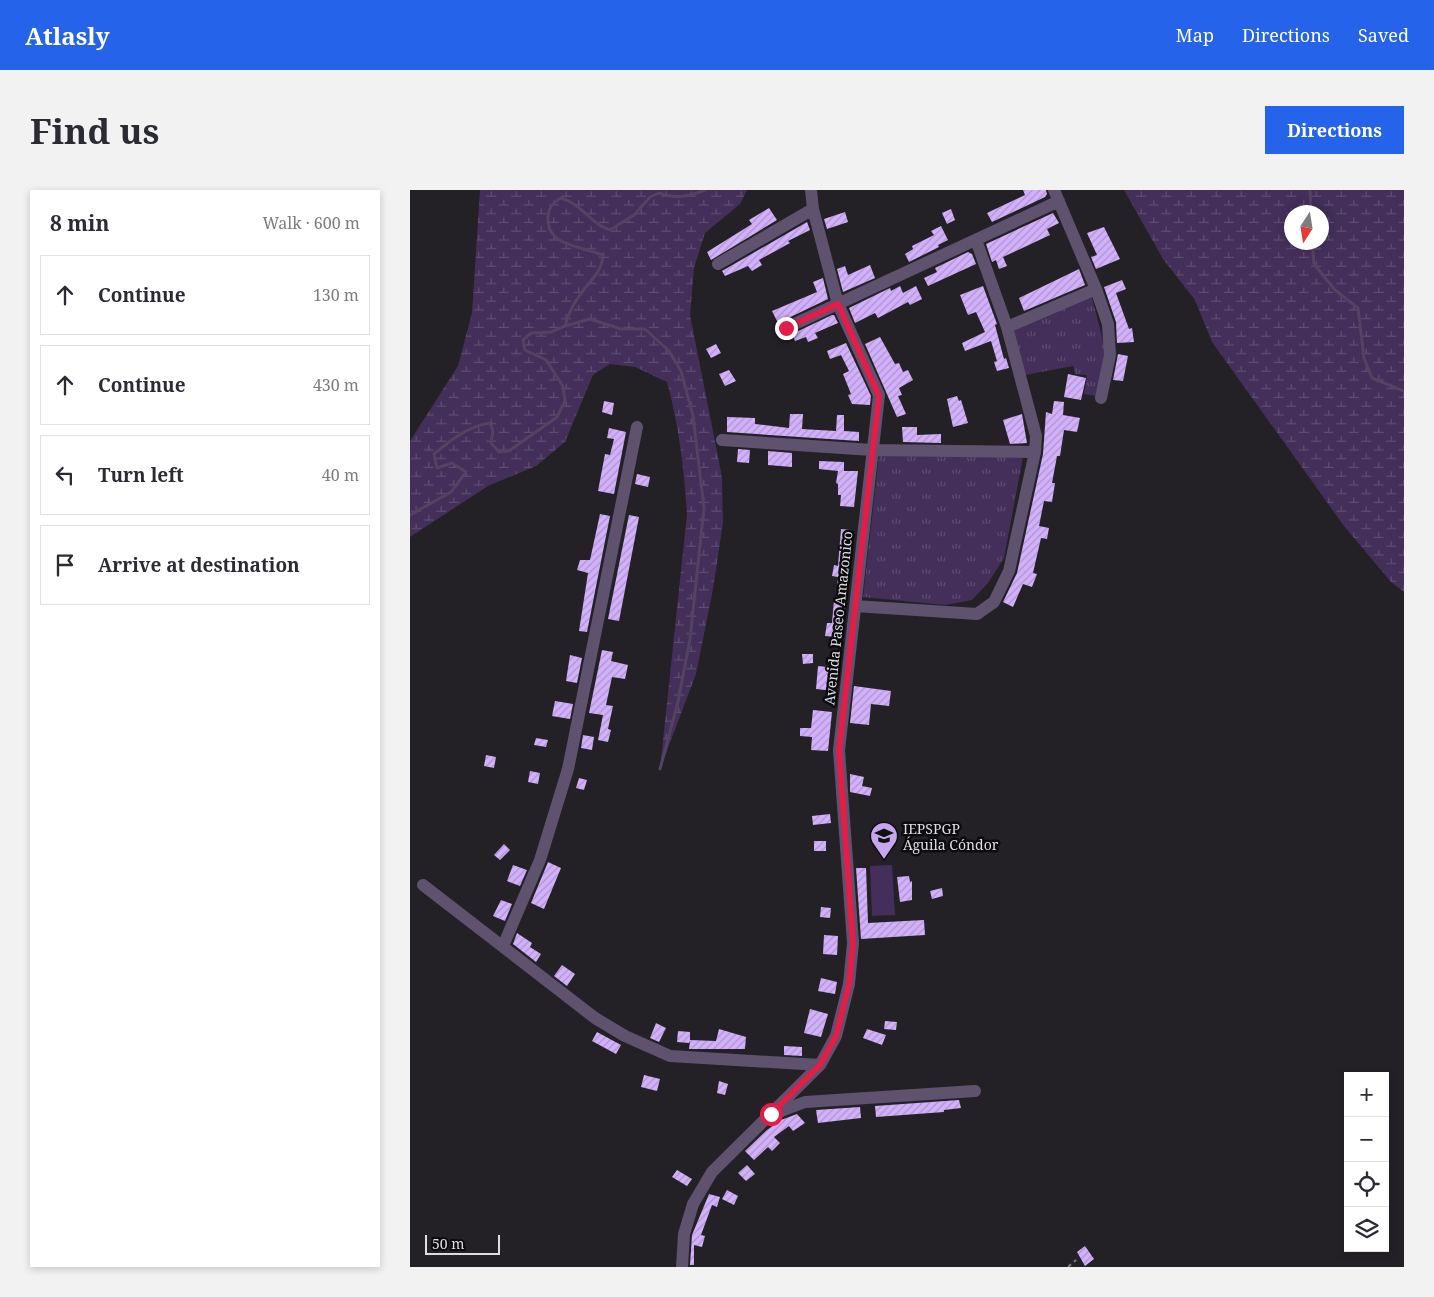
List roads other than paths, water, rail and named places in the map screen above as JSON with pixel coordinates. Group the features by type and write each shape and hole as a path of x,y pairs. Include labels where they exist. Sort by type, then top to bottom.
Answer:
{"street":[{"name":"Avenida Paseo Amazonico","path":"682,1267 684,1234 693,1204 702,1188 712,1172 820,1065 836,1036 849,984 853,943 839,750 879,396 838,304 812,208 811,190"},
{"path":"786,328 976,240 1057,195 1096,289 1108,324 1111,339 1102,398"},
{"path":"718,264 812,208"},
{"path":"855,606 977,614 994,602 1009,571 1035,452 1036,436 1007,327 976,240"},
{"path":"1007,327 1096,289"},
{"path":"503,946 540,860 568,768 637,427"},
{"path":"722,440 872,450 1035,452"},
{"path":"423,885 595,1018 625,1036 670,1056 820,1065"},
{"path":"771,1114 805,1102 975,1091"}],"waterway":[{"path":"410,515 451,492 466,472 452,463 437,468 434,454 453,439 467,430 490,423 493,431 491,443 499,452 509,451 557,417 565,401 563,386 546,360 525,350 523,340 531,333 551,332 565,326 575,303 598,272 603,255 568,244 554,235 548,220 548,213 553,204 561,198 569,201 598,224 610,230 634,215 650,197 659,193 682,196 705,190"},
{"path":"1310,190 1311,205"},
{"path":"1313,250 1314,264 1335,290 1358,308 1364,358 1372,378 1404,391"},
{"path":"565,326 590,319 621,329 645,329 669,351 681,371 693,416 704,508 690,639 678,702 660,769"}],"place":[{"name":"IEPSPGP Águila Cóndor","path":"884,860"}]}
